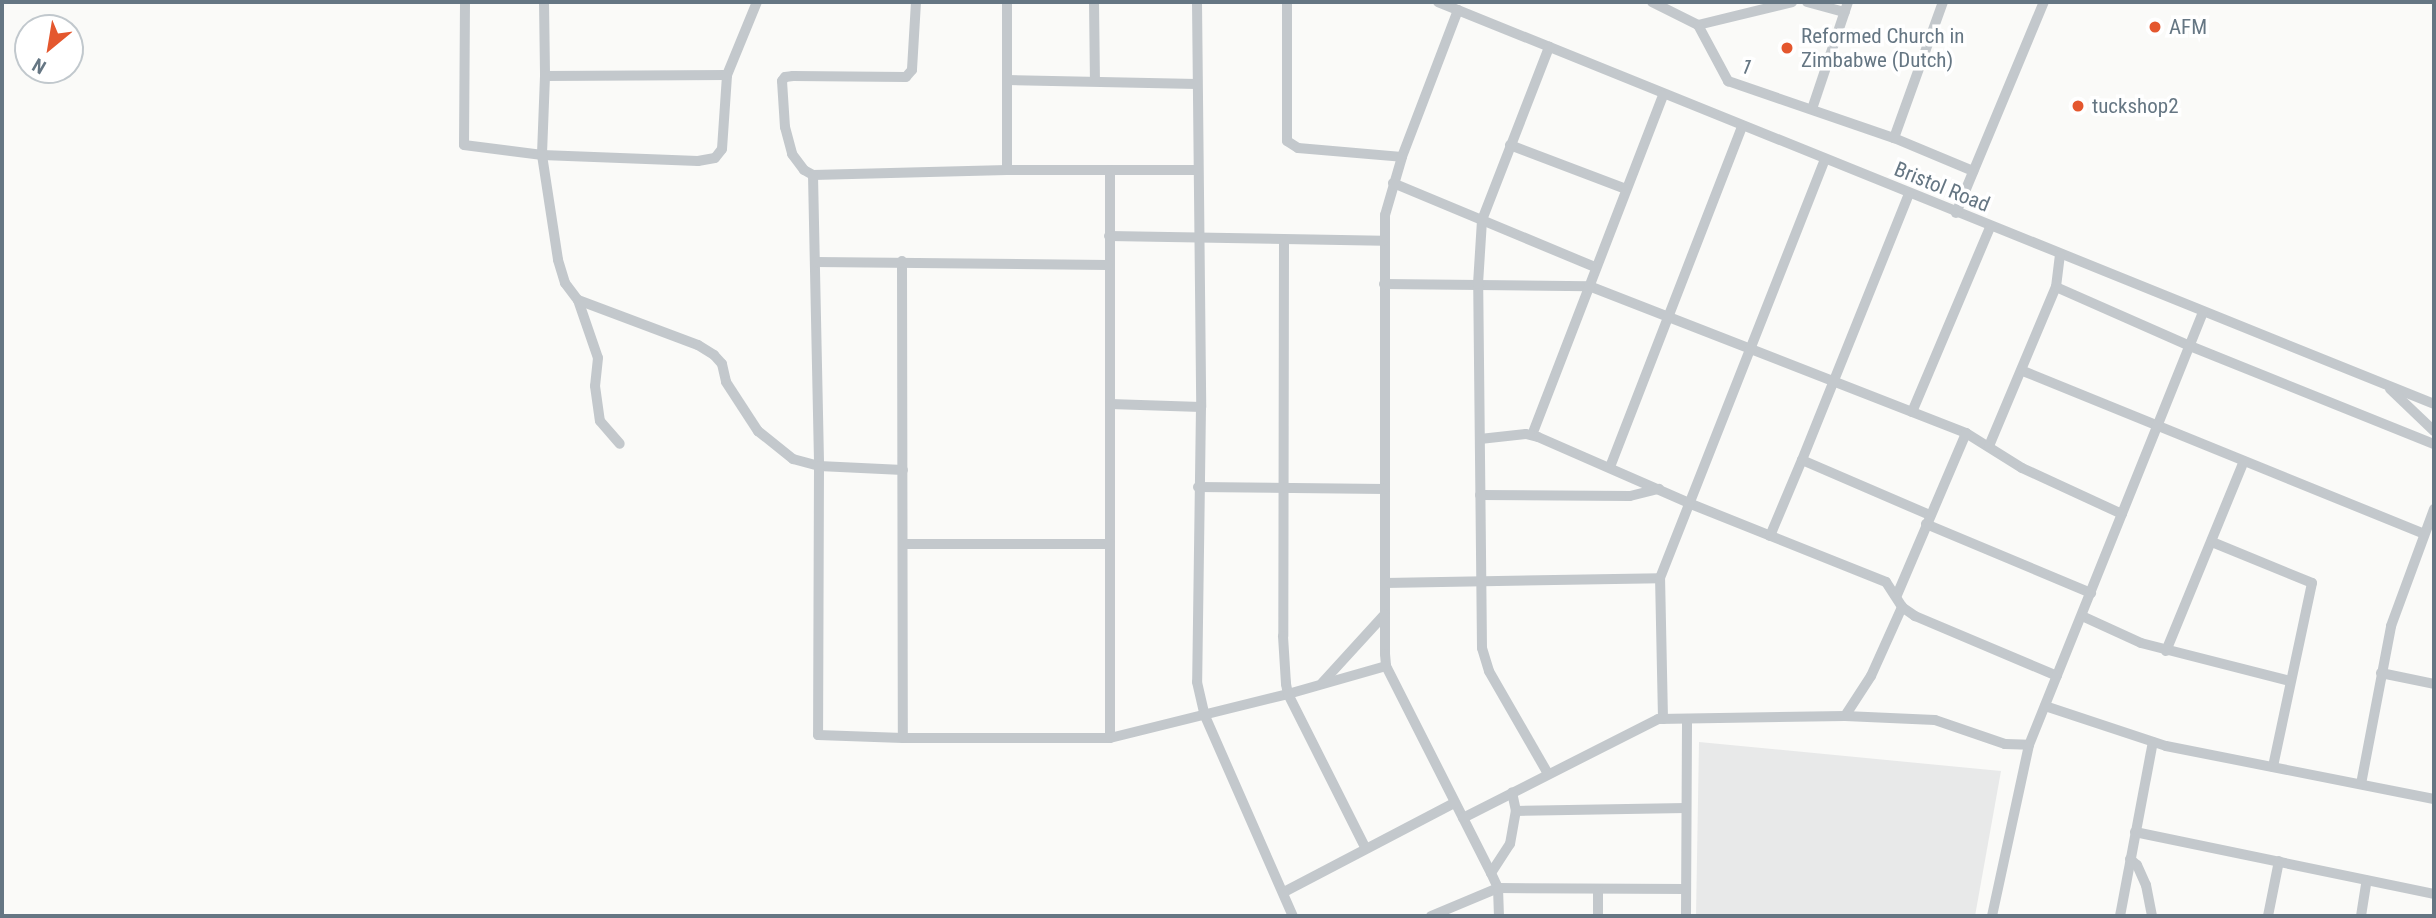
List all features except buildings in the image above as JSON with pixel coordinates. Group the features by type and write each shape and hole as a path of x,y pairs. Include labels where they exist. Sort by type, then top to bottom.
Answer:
{"street":[{"path":"466,2 462,142 468,147 542,155 698,161 715,158 722,149 727,75 757,2"},
{"path":"544,2 542,155 558,260 565,284 578,300 598,358 595,386 600,421 620,444"},
{"path":"916,2 912,69 906,77 793,76 785,77 782,81 785,127 792,154 804,170 813,175 1007,170 1197,170"},
{"path":"1007,2 1007,170"},
{"path":"1094,2 1094,81"},
{"path":"1197,2 1200,407 1196,666 1205,716 1293,916"},
{"path":"1287,2 1287,141 1298,148 1402,157"},
{"name":"Bristol Road","path":"1438,2 1742,127 2434,404"},
{"path":"1652,2 1698,25 1792,2"},
{"path":"1807,2 1847,7 1812,109"},
{"path":"1894,138 1943,2"},
{"path":"1956,213 2044,2"},
{"path":"1458,10 1402,157 1386,208 1383,241 1386,666 1498,888 1499,916"},
{"name":"1","path":"1698,25 1728,81 1894,138 1973,171"},
{"path":"1547,772 1486,662 1479,581 1478,284 1482,219 1549,47"},
{"path":"544,76 727,75"},
{"path":"1008,80 1197,84"},
{"path":"1532,435 1663,95"},
{"path":"1610,467 1742,127"},
{"path":"1510,145 1626,189"},
{"path":"1663,719 1660,578 1825,160"},
{"path":"1110,170 1110,738"},
{"path":"813,175 819,466 816,732 822,736 903,738 1110,738 1205,716 1386,666"},
{"path":"1393,183 1595,267"},
{"path":"1770,536 1909,194"},
{"path":"1912,412 1990,226"},
{"path":"1109,236 1383,241"},
{"path":"1284,240 1283,636 1288,694 1365,846"},
{"path":"1989,446 2023,371 2056,287 2060,255"},
{"path":"816,261 1108,265"},
{"path":"902,261 903,738"},
{"path":"1384,284 1588,286 1966,433 2022,468 2123,514"},
{"path":"2056,287 2190,346 2434,444"},
{"path":"578,300 698,345 714,355 722,364 726,382 758,432 793,459 819,466 903,470"},
{"path":"1992,916 2029,745 2203,313"},
{"path":"2023,371 2424,534"},
{"path":"2385,384 2434,431"},
{"path":"1111,404 1200,407"},
{"path":"1897,595 1966,433"},
{"path":"1480,439 1532,435 1610,467 1691,504 1886,582 1897,595 1902,607 1915,616 2057,676"},
{"path":"1802,460 2091,593"},
{"path":"2166,651 2244,461"},
{"path":"1198,487 1385,489"},
{"path":"1480,495 1630,496 1659,489"},
{"path":"2361,784 2391,626 2434,509"},
{"path":"2212,542 2312,583 2273,767"},
{"path":"904,544 1110,544"},
{"path":"1385,583 1660,578"},
{"path":"1845,716 1871,676 1902,607"},
{"path":"1320,685 1385,614"},
{"path":"2082,615 2133,640 2166,651 2290,681"},
{"path":"2381,673 2434,684"},
{"path":"2046,706 2154,742 2434,799"},
{"path":"1463,818 1547,772 1639,727 1663,719 1845,716 1935,720 2006,744 2029,745"},
{"path":"1686,916 1687,720"},
{"path":"2119,916 2154,742"},
{"path":"1491,873 1510,844 1516,811 1512,792"},
{"path":"1284,892 1365,846 1454,803"},
{"path":"1516,811 1686,808"},
{"path":"2135,832 2434,894"},
{"path":"2130,859 2137,865 2146,885 2152,916"},
{"path":"2268,916 2279,862"},
{"path":"2361,916 2367,880"},
{"path":"1431,916 1498,888 1686,889"},
{"path":"1598,890 1598,916"}],"shaded area":[{"path":"1699,742 2001,771 1975,916 1696,916"}],"place":[{"name":"AFM","path":"2155,27"},
{"name":"Reformed Church in Zimbabwe (Dutch)","path":"1787,48"},
{"name":"tuckshop2","path":"2078,106"}]}
